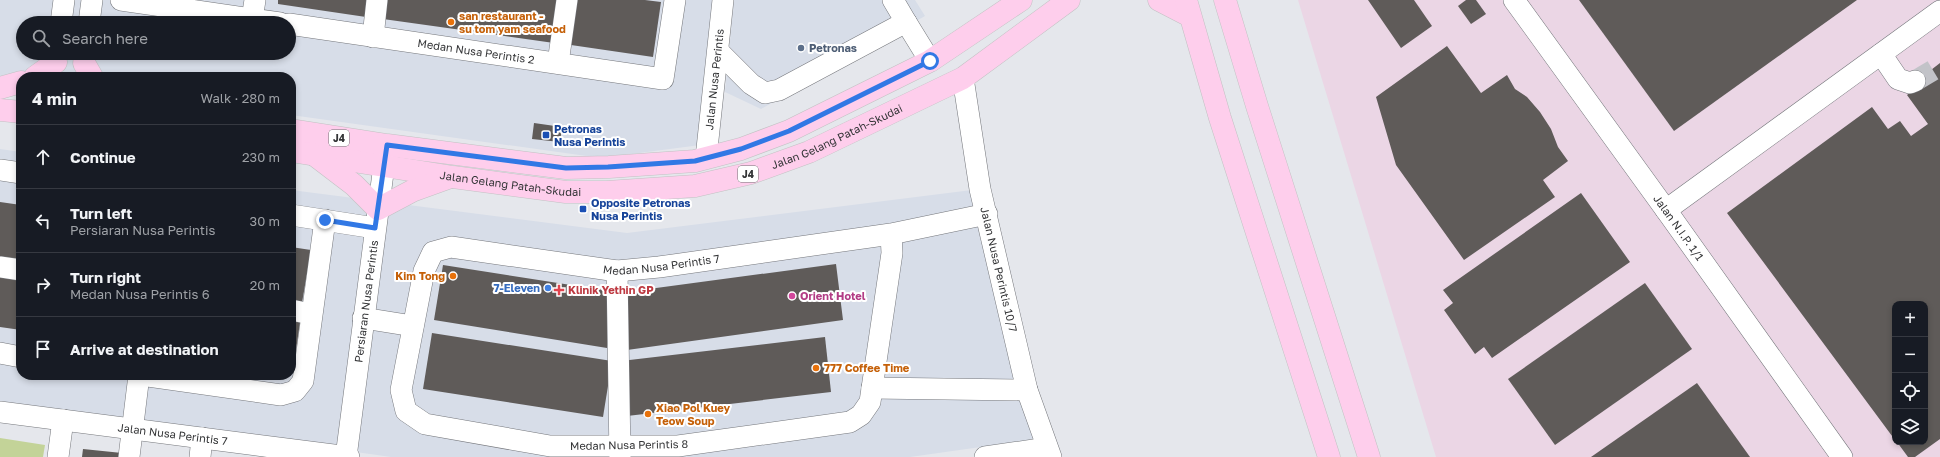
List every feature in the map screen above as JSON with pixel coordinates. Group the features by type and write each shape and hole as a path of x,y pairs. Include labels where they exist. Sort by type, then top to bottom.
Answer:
{"main road":[{"name":"Jalan Gelang Patah-Skudai","path":"296,152 314,154 385,155 566,168 695,161 741,149 789,131 930,61 1021,0"},
{"name":"Jalan Gelang Patah-Skudai","path":"296,131 385,155 453,177 566,192 607,192 695,186 751,173 809,152 963,78 1069,0"},
{"path":"1159,0 1188,8 1220,118 1329,457"},
{"path":"1226,2 1259,114 1369,457"},
{"path":"43,72 56,64"},
{"path":"0,89 16,84"},
{"path":"0,89 16,91"},
{"path":"0,110 16,112"},
{"path":"314,154 354,185 376,219 412,191 453,177"}],"street":[{"path":"62,16 64,0"},
{"path":"90,16 92,0"},
{"path":"122,0 253,9 266,16"},
{"path":"373,37 377,0"},
{"path":"558,63 567,0"},
{"name":"Medan Nusa Perintis 2","path":"296,25 663,79 675,0"},
{"name":"Jalan Nusa Perintis","path":"706,158 723,0"},
{"path":"894,0 930,61"},
{"name":"Jalan N.I.P. 1/1","path":"1514,0 1842,457"},
{"path":"1666,210 1940,11"},
{"path":"718,51 751,84 765,92 779,90 906,22"},
{"path":"1881,54 1898,79 1910,83 1915,81"},
{"name":"Jalan Nusa Perintis 10/7","path":"963,78 980,189 1027,390 1049,452"},
{"name":"Persiaran Nusa Perintis","path":"347,457 363,318 385,155"},
{"path":"0,170 16,172"},
{"path":"987,214 891,234 892,253 871,395 1027,390"},
{"path":"296,216 325,220 376,219"},
{"path":"193,380 281,395 295,391 303,381 325,220"},
{"name":"Medan Nusa Perintis 7","path":"413,326 424,271 433,252 451,247 617,271 659,267 891,234"},
{"path":"0,267 16,269"},
{"path":"617,271 620,451"},
{"path":"296,311 311,314"},
{"path":"363,318 413,326"},
{"name":"Medan Nusa Perintis 8","path":"413,326 401,390 406,411 425,424 550,446 620,451 678,446 850,422 861,415 871,395"},
{"path":"0,353 16,355"},
{"path":"129,457 139,380"},
{"name":"Jalan Nusa Perintis 7","path":"0,412 132,429 201,448 347,457"},
{"path":"58,457 63,420"},
{"path":"985,457 1049,452"}],"shaded area":[{"path":"0,0 723,0 708,144 601,158 296,116 296,72 16,72 16,77 0,78"},
{"path":"734,0 915,0 925,16 761,109 725,92"},
{"path":"1298,0 1940,0 1940,457 1436,457"},
{"path":"0,149 16,151 16,380 296,380 296,191 627,233 980,189 1045,438 910,457 391,457 0,401"}],"green space":[{"path":"0,438 45,445 43,457 0,457"}],"building":[{"path":"278,0 369,0 366,17 278,4"},
{"path":"386,0 560,0 554,43 383,19"},
{"path":"577,0 645,0 661,2 653,57 571,45"},
{"path":"1368,0 1414,0 1432,26 1401,48"},
{"path":"1466,0 1476,0 1486,14 1471,24 1458,6"},
{"path":"1579,0 1857,0 1674,131"},
{"path":"1447,46 1481,93 1507,75 1515,89 1527,97 1540,112 1551,129 1558,147 1568,161 1543,180 1555,197 1464,260 1396,165 1376,97"},
{"path":"1940,63 1940,439 1915,457 1908,457 1899,445 1928,445 1928,301 1892,301 1892,436 1727,213 1872,107 1888,129 1900,121 1911,136 1928,124 1907,95 1912,91 1909,87"},
{"path":"534,123 562,127 560,142 532,139"},
{"path":"1581,193 1630,262 1492,358 1484,347 1475,354 1444,310 1453,303 1443,290"},
{"path":"0,202 16,204 16,263 0,261"},
{"path":"296,248 311,250 302,303 296,302"},
{"path":"836,264 843,320 627,350 619,293"},
{"path":"443,265 616,292 607,348 434,320"},
{"path":"0,271 16,273 16,329 0,327"},
{"path":"1645,283 1692,349 1555,445 1508,379"},
{"path":"296,315 301,316 296,350"},
{"path":"432,333 612,361 603,417 423,389"},
{"path":"825,337 831,392 627,416 621,361"},
{"path":"1697,383 1750,457 1591,457"},
{"path":"83,449 122,453 122,457 82,457"}],"tunnel":[{"path":"1915,81 1940,66"}],"place":[{"name":"san restaurant - su tom yam seafood","path":"451,22"},
{"name":"Petronas","path":"801,48"},
{"name":"Petronas Nusa Perintis","path":"546,135"},
{"name":"Opposite Petronas Nusa Perintis","path":"583,209"},
{"name":"Kim Tong","path":"453,276"},
{"name":"7-Eleven","path":"548,288"},
{"name":"Klinik Yethin GP","path":"559,290"},
{"name":"Orient Hotel","path":"792,296"},
{"name":"777 Coffee Time","path":"816,368"},
{"name":"Xiao Pol Kuey Teow Soup","path":"648,414"}],"route":[{"path":"325,220 375,228 387,145 566,168 608,167 695,161 741,149 789,131 930,61"}]}
